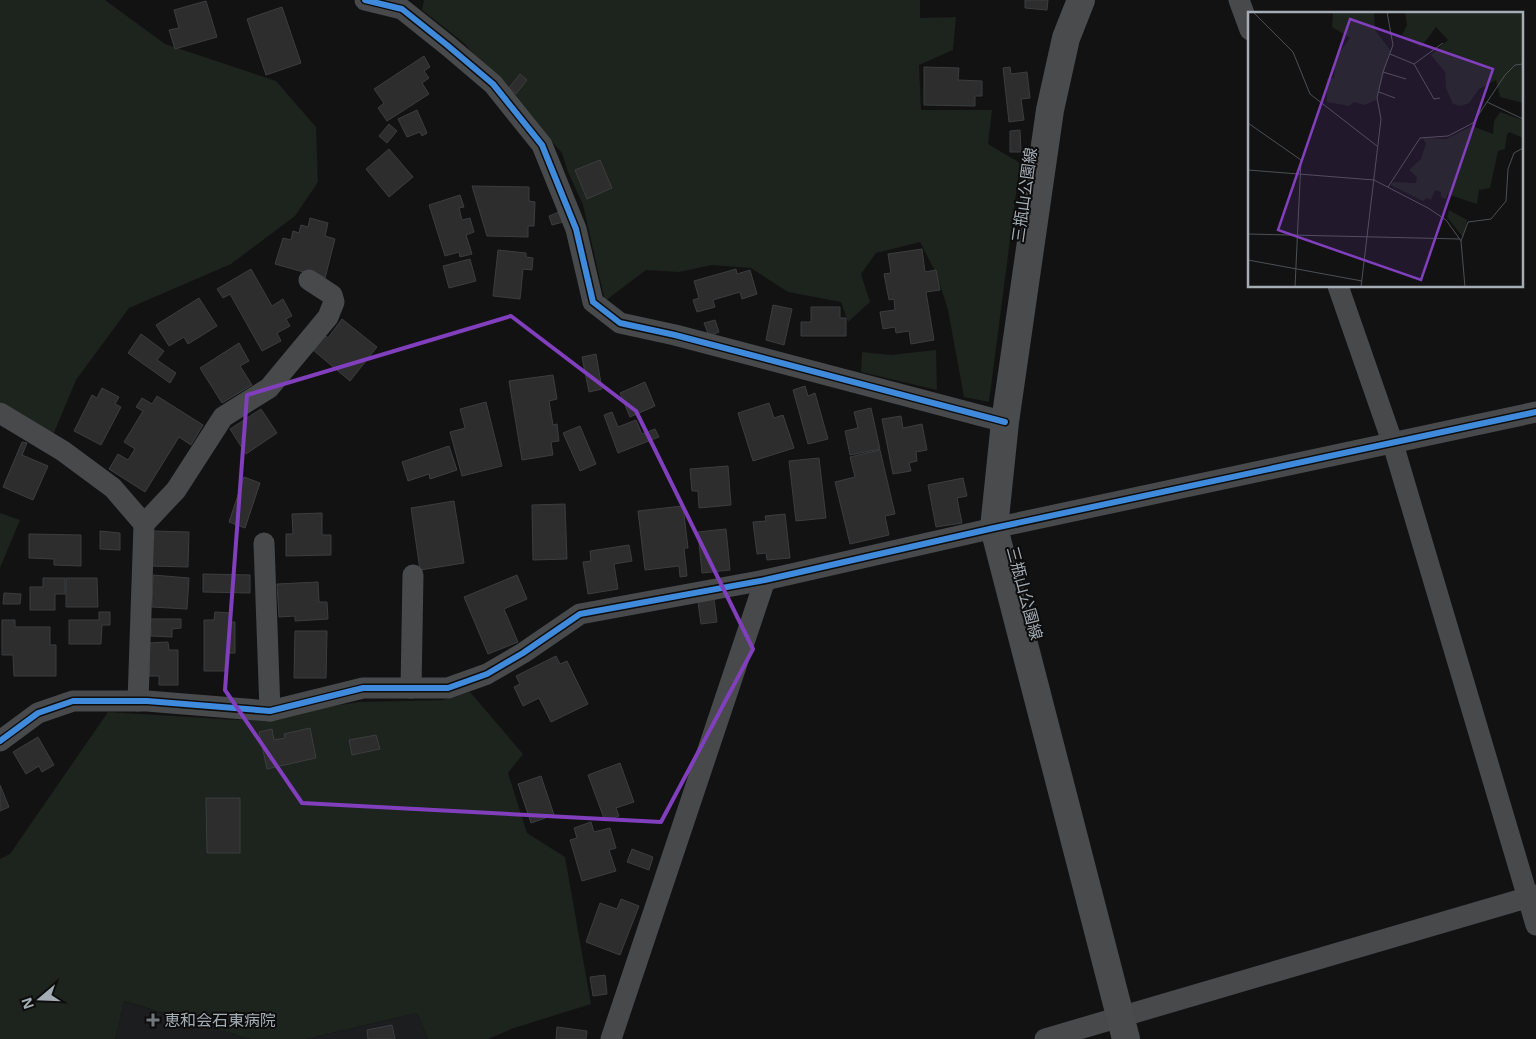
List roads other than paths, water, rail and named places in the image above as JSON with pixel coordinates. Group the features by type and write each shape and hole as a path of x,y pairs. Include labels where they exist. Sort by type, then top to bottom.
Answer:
{"main road":[{"name":"三瓶山公園線","path":"1081,0 1066,38 1050,110 1005,422 994,528 1123,1028"}],"street":[{"path":"365,0 402,9 447,45 493,84 536,137 542,145 576,229 593,302 620,323 675,335 1005,422"},
{"path":"1239,0 1248,25"},
{"path":"138,701 144,524 176,490 223,417 269,388 328,317 334,302 332,295 309,280"},
{"path":"1339,288 1393,444 1532,897 1536,925"},
{"path":"0,412 63,451 113,488 144,524"},
{"path":"0,741 38,713 73,701 138,701 270,711 363,688 448,688 487,674 524,653 580,614 765,580 994,528 1536,412"},
{"path":"264,543 270,711"},
{"path":"411,688 413,575"},
{"path":"610,1039 765,580"},
{"path":"1045,1039 1123,1028 1532,897"}],"place":[{"name":"恵和会石東病院","path":"153,1020"}]}
